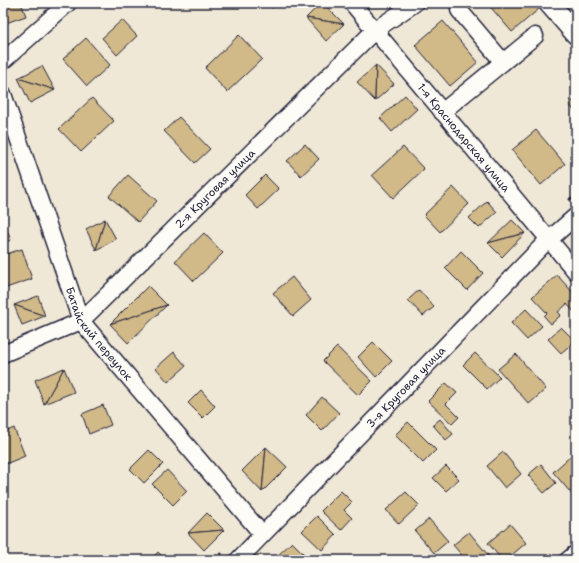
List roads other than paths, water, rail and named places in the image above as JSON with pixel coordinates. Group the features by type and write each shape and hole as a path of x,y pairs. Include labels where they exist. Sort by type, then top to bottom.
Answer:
{"street":[{"path":"3,61 68,3"},
{"name":"1-я Краснодарская улица","path":"352,3 576,272"},
{"name":"2-я Круговая улица","path":"3,354 81,322 375,30 415,3"},
{"path":"549,3 576,34"},
{"path":"459,10 503,62"},
{"path":"442,112 535,36"},
{"name":"Батайский переулок","path":"3,94 81,322 262,534"},
{"name":"3-я Круговая улица","path":"238,560 549,240 576,216"}],"lane":[{"path":"562,560 576,548"}]}
